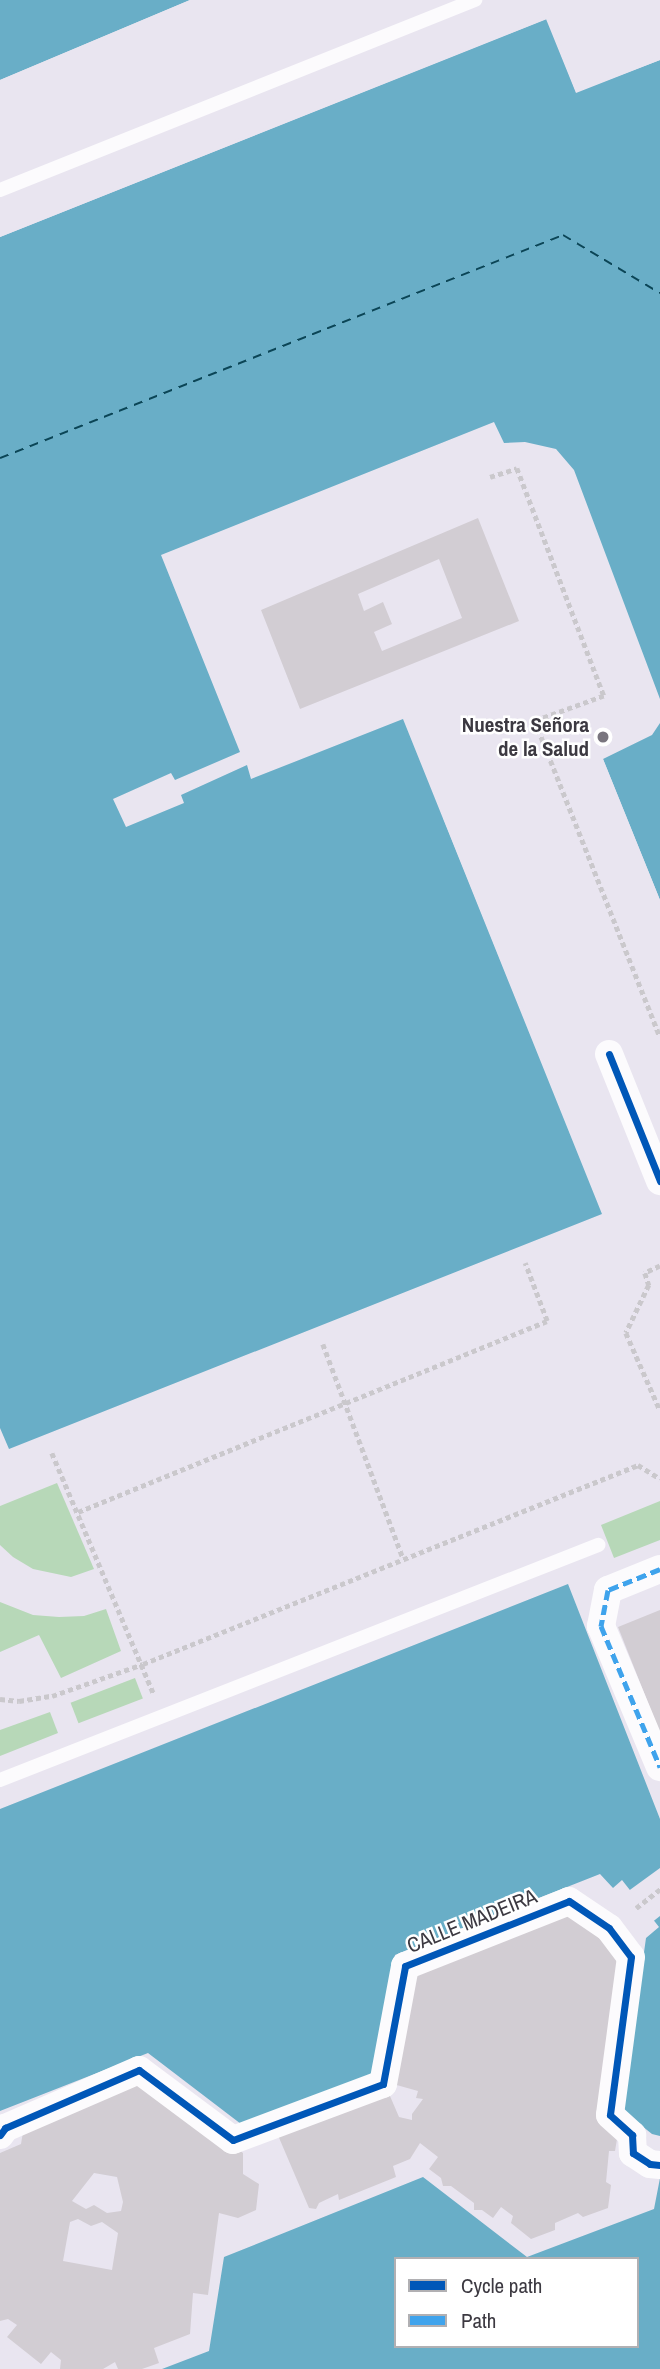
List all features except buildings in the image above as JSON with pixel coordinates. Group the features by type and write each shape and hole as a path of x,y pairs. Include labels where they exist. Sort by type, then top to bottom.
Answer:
{"street":[{"path":"609,1054 660,1181"},
{"path":"660,1569 608,1590 601,1626 660,1767"},
{"name":"CALLE MADEIRA","path":"0,2135 5,2128 139,2070 233,2140 383,2084 405,1966 569,1900 609,1928 631,1957 610,2115 632,2135 634,2153 655,2165"}],"lane":[{"path":"0,190 475,0"},
{"path":"0,1780 598,1545"}],"path":[{"path":"490,477 517,468 604,696 535,721 660,1036"},
{"path":"78,1512 547,1321 524,1263"},
{"path":"660,1266 645,1273 649,1286 626,1333 660,1410"},
{"path":"323,1344 403,1558"},
{"path":"52,1453 143,1664 162,1717"},
{"path":"0,1699 19,1701 52,1696 143,1664 638,1465 660,1479"},
{"path":"631,1911 660,1889"}],"green space":[{"path":"57,1483 94,1569 71,1577 33,1569 0,1545 0,1506"},
{"path":"660,1501 660,1540 614,1558 601,1525"},
{"path":"0,1602 33,1615 59,1617 84,1616 106,1609 121,1651 61,1678 39,1635 0,1652"},
{"path":"135,1678 143,1699 78,1723 71,1703"},
{"path":"50,1712 58,1733 0,1756 0,1730"}],"water":[{"path":"0,0 190,0 0,80"},
{"path":"547,19 576,92 660,60 660,699 574,470 556,449 525,442 504,443 494,422 161,555 240,752 175,780 171,773 113,799 126,827 184,803 181,795 247,765 251,779 403,719 602,1214 9,1449 0,1428 0,237"},
{"path":"660,723 660,900 603,759 652,735"},
{"path":"568,1584 660,1819 660,2136 652,2134 622,2110 646,1938 659,1927 622,1880 613,1888 600,1874 395,1955 379,2072 241,2124 148,2053 0,2111 0,1809"},
{"path":"423,2177 527,2257 654,2209 660,2178 660,2369 162,2369 209,2351 224,2257"}],"pier":[{"path":"193,0 191,3 0,84 0,80"},
{"path":"546,16 550,18 578,88 660,56 660,60 576,93 546,19 0,237 0,234"},
{"path":"603,759 660,900 660,904 599,760"},
{"path":"446,817 606,1212 603,1213 443,818"},
{"path":"660,1868 660,1916 651,1923 627,1892"}],"ferry route":[{"path":"0,458 563,235 660,293"}],"marked path":[{"path":"660,1569 608,1590 601,1626 660,1767"}],"cycle path":[{"path":"609,1054 660,1181"},
{"path":"0,2135 5,2128 139,2070 233,2140 383,2084 405,1966 569,1901 609,1928 631,1957 610,2115 632,2135 633,2153 650,2164 660,2165"}],"place":[{"name":"Nuestra Señora de la Salud","path":"603,737"}]}
